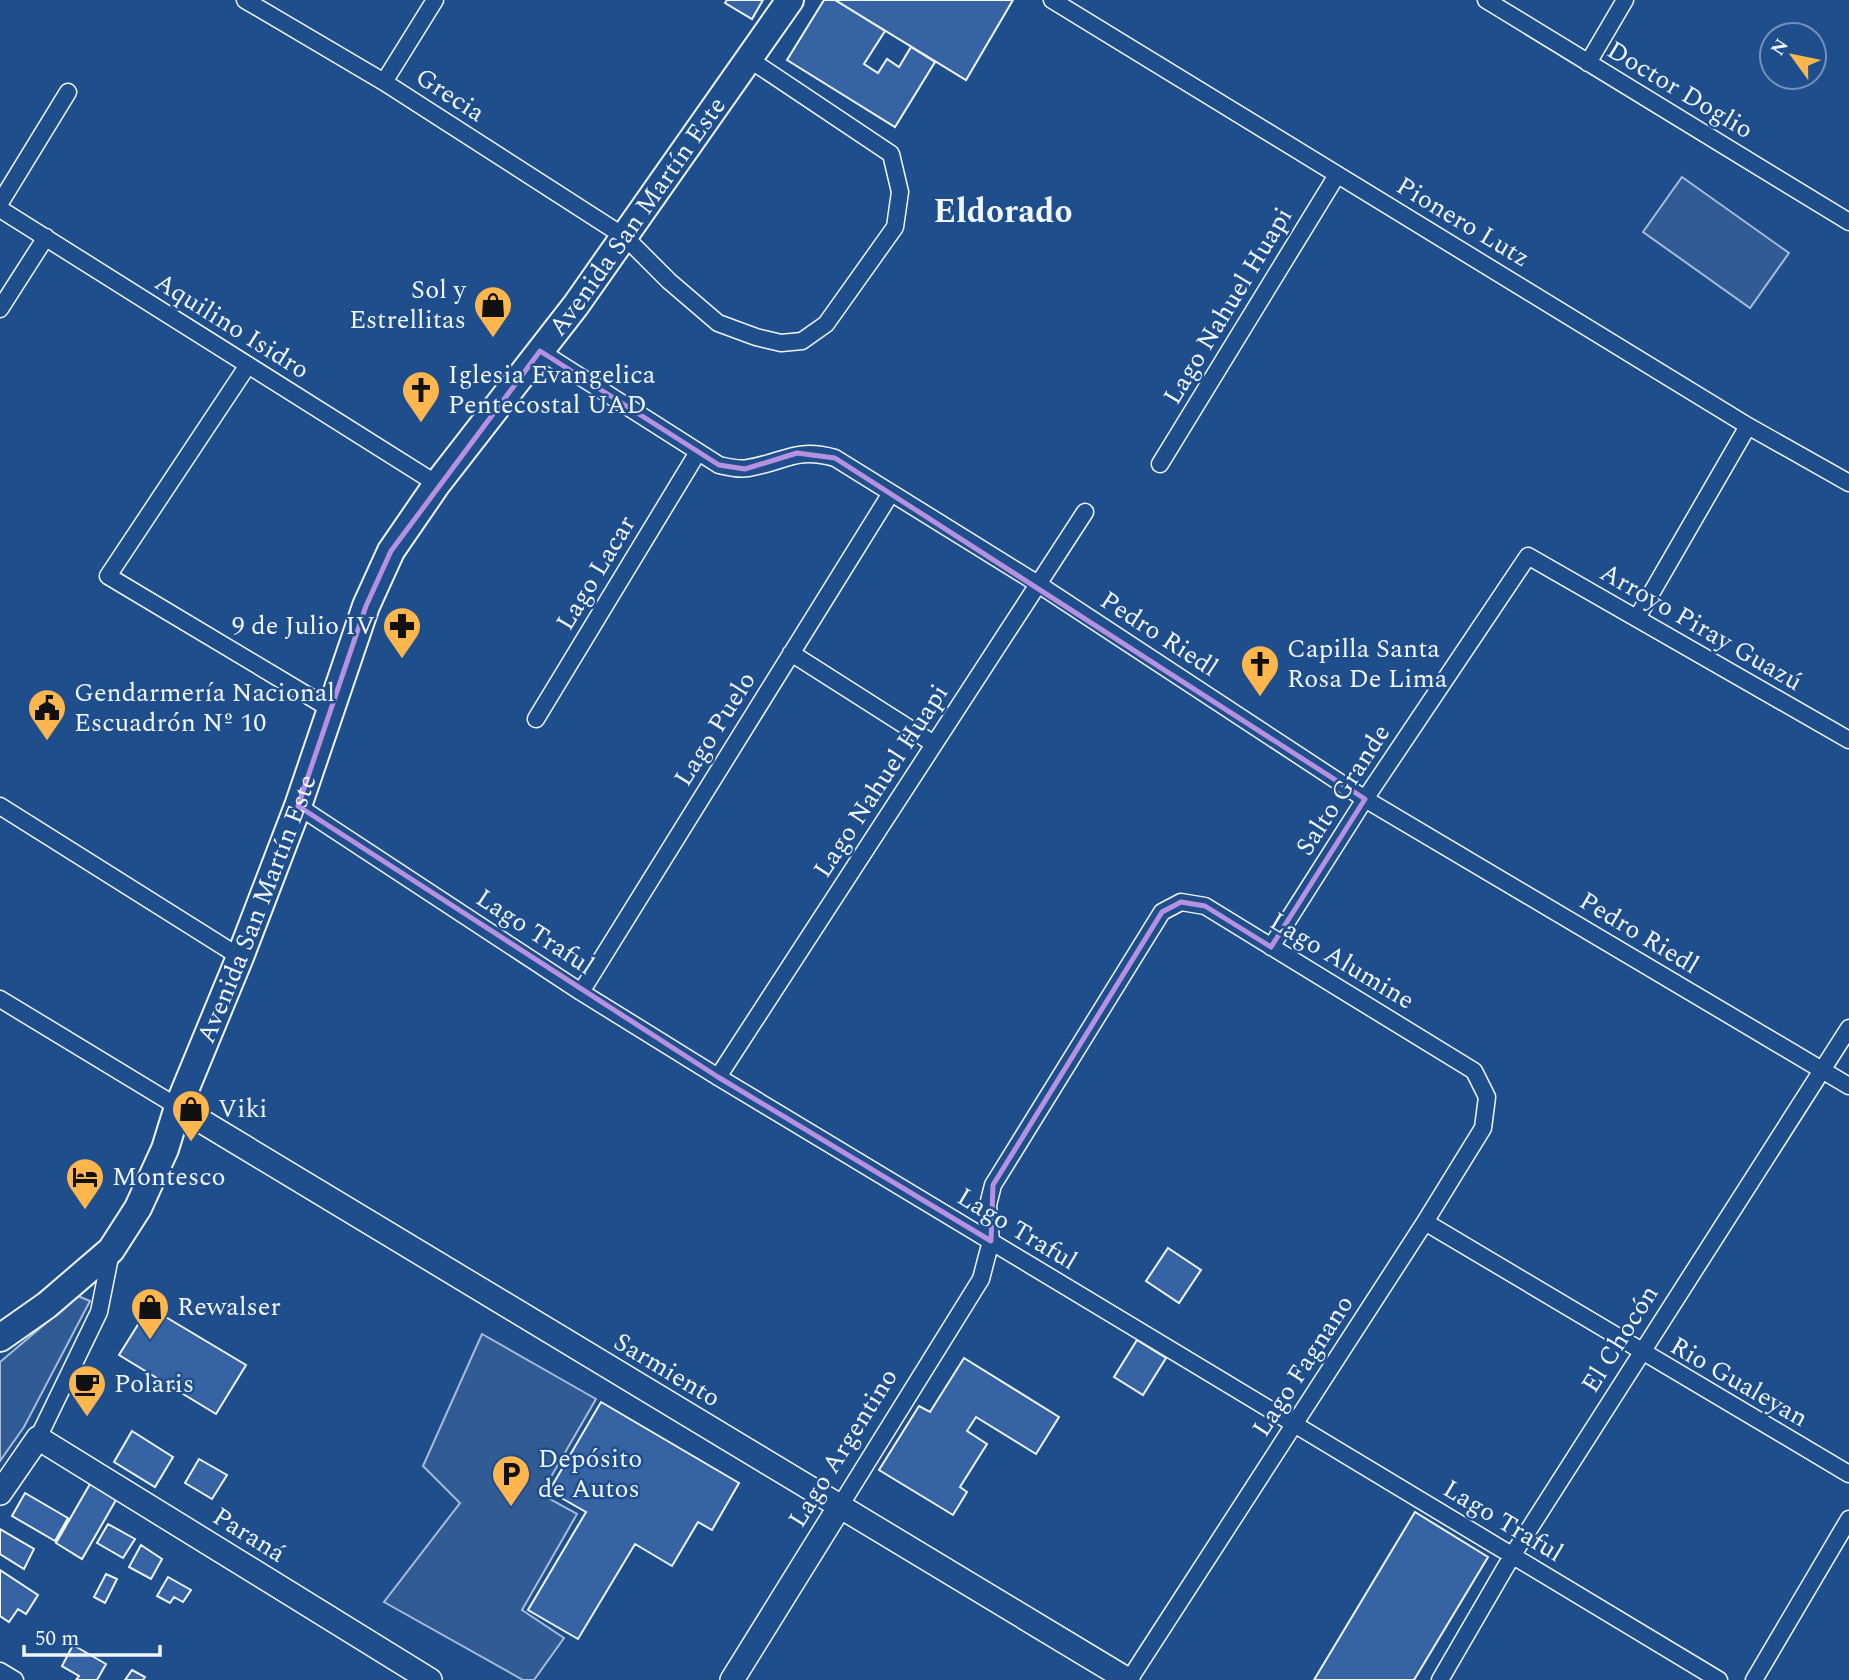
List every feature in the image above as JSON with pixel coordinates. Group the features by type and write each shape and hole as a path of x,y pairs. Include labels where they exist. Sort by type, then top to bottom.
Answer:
{"main road":[{"name":"Avenida San Martín Este","path":"0,1338 47,1305 111,1250 138,1209 165,1149 178,1107 240,957 298,806 366,606 391,551 437,484 625,237 790,0"},
{"name":"Sarmiento","path":"178,1107 1128,1680"},
{"path":"0,1493 38,1438"},
{"name":"Paraná","path":"38,1438 430,1680"},
{"name":"Lago Argentino","path":"732,1680 839,1506"}],"street":[{"name":"Grecia","path":"245,0 384,82 625,237 669,281 718,323 780,343 803,341 826,324 895,227 900,192 891,154 750,59"},
{"path":"384,82 435,0"},
{"name":"Pionero Lutz","path":"1052,0 1748,426 1849,483"},
{"name":"Doctor Doglio","path":"1486,0 1587,63 1846,214"},
{"path":"1587,63 1625,0"},
{"path":"0,202 68,92"},
{"name":"Lago Nahuel Huapi","path":"1160,464 1337,174"},
{"name":"Aquilino Isidro","path":"0,209 437,484"},
{"path":"0,309 46,237"},
{"name":"Pedro Riedl","path":"540,351 719,466 745,469 797,453 816,453 835,458 1038,584 1365,799 1849,1086"},
{"path":"248,365 108,576 331,710"},
{"path":"1637,618 1748,426"},
{"name":"Lago Lacar","path":"536,719 698,452"},
{"name":"Lago Puelo","path":"581,992 891,493"},
{"name":"Lago Nahuel Huapi","path":"718,1077 1085,512"},
{"name":"Arroyo Piray Guazú","path":"1528,556 1849,740"},
{"name":"Salto Grande","path":"1271,947 1365,799 1528,556"},
{"path":"791,653 934,744"},
{"path":"0,806 240,957"},
{"name":"Lago Traful","path":"298,806 581,992 718,1077 1719,1680"},
{"name":"Lago Alumine","path":"991,1241 988,1205 993,1185 1162,912 1181,902 1205,906 1474,1070"},
{"path":"0,999 178,1107"},
{"name":"El Chocón","path":"1440,1680 1512,1556 1849,1028"},
{"name":"Lago Fagnano","path":"1128,1680 1483,1128 1487,1097 1474,1070"},
{"name":"Rio Gualeyan","path":"1425,1222 1849,1474"},
{"name":"Lago Argentino","path":"839,1506 981,1279 991,1241"},
{"path":"38,1438 99,1312 111,1250"},
{"path":"1754,1680 1849,1520"},
{"path":"0,1671 15,1680"}],"highlighted area":[{"path":"540,351 719,465 745,469 797,453 835,458 1365,799 1271,947 1205,906 1181,902 1162,912 993,1185 991,1241 718,1077 298,806 366,606 391,551"}],"shaded area":[{"path":"1682,177 1789,253 1750,308 1643,232"},
{"path":"78,1296 90,1301 24,1427 0,1461 0,1362"},
{"name":"Depósito de Autos","path":"482,1334 596,1399 541,1494 577,1514 522,1610 564,1638 534,1680 523,1680 384,1602 460,1503 423,1466"}],"building":[{"path":"727,0 763,0 752,19 725,3"},
{"path":"824,0 835,0 885,31 864,64 878,73 887,59 899,67 911,47 935,62 895,127 787,60"},
{"path":"835,0 1013,0 966,80"},
{"path":"1168,1248 1201,1270 1179,1303 1146,1281"},
{"path":"149,1307 246,1365 216,1414 119,1355"},
{"path":"1137,1340 1166,1358 1143,1395 1114,1377"},
{"path":"964,1358 1059,1417 1036,1454 976,1417 967,1431 987,1444 960,1487 967,1492 953,1515 879,1470 919,1406 930,1412"},
{"path":"601,1402 739,1483 712,1530 698,1522 672,1566 635,1544 578,1639 528,1610 586,1512 549,1491"},
{"path":"132,1431 173,1457 155,1487 114,1462"},
{"path":"199,1459 227,1475 212,1499 185,1483"},
{"path":"90,1484 116,1500 82,1559 56,1543"},
{"path":"25,1493 68,1518 55,1541 12,1516"},
{"path":"1415,1512 1488,1557 1414,1680 1314,1680"},
{"path":"108,1524 135,1539 123,1558 97,1543"},
{"path":"0,1529 34,1549 24,1569 0,1554"},
{"path":"141,1545 162,1559 151,1579 129,1567"},
{"path":"0,1570 38,1595 26,1614 18,1609 9,1622 0,1616"},
{"path":"106,1574 117,1579 105,1603 94,1597"},
{"path":"168,1577 191,1590 183,1602 174,1597 170,1603 157,1596"},
{"path":"73,1645 106,1664 97,1680 76,1680 79,1676 62,1666"},
{"path":"132,1670 145,1677 143,1680 125,1680"}],"place":[{"name":"Sol y Estrellitas","path":"493,339"},
{"name":"Iglesia Evangelica Pentecostal UAD","path":"421,424"},
{"name":"9 de Julio IV","path":"402,660"},
{"name":"Capilla Santa Rosa De Lima","path":"1260,698"},
{"name":"Gendarmería Nacional Escuadrón Nº 10","path":"47,742"},
{"name":"Viki","path":"191,1143"},
{"name":"Montesco","path":"85,1211"},
{"name":"Rewalser","path":"150,1341"},
{"name":"Polaris","path":"87,1418"},
{"name":"Depósito de Autos","path":"511,1508"}],"district":[{"name":"Eldorado","path":"1003,212"}]}
